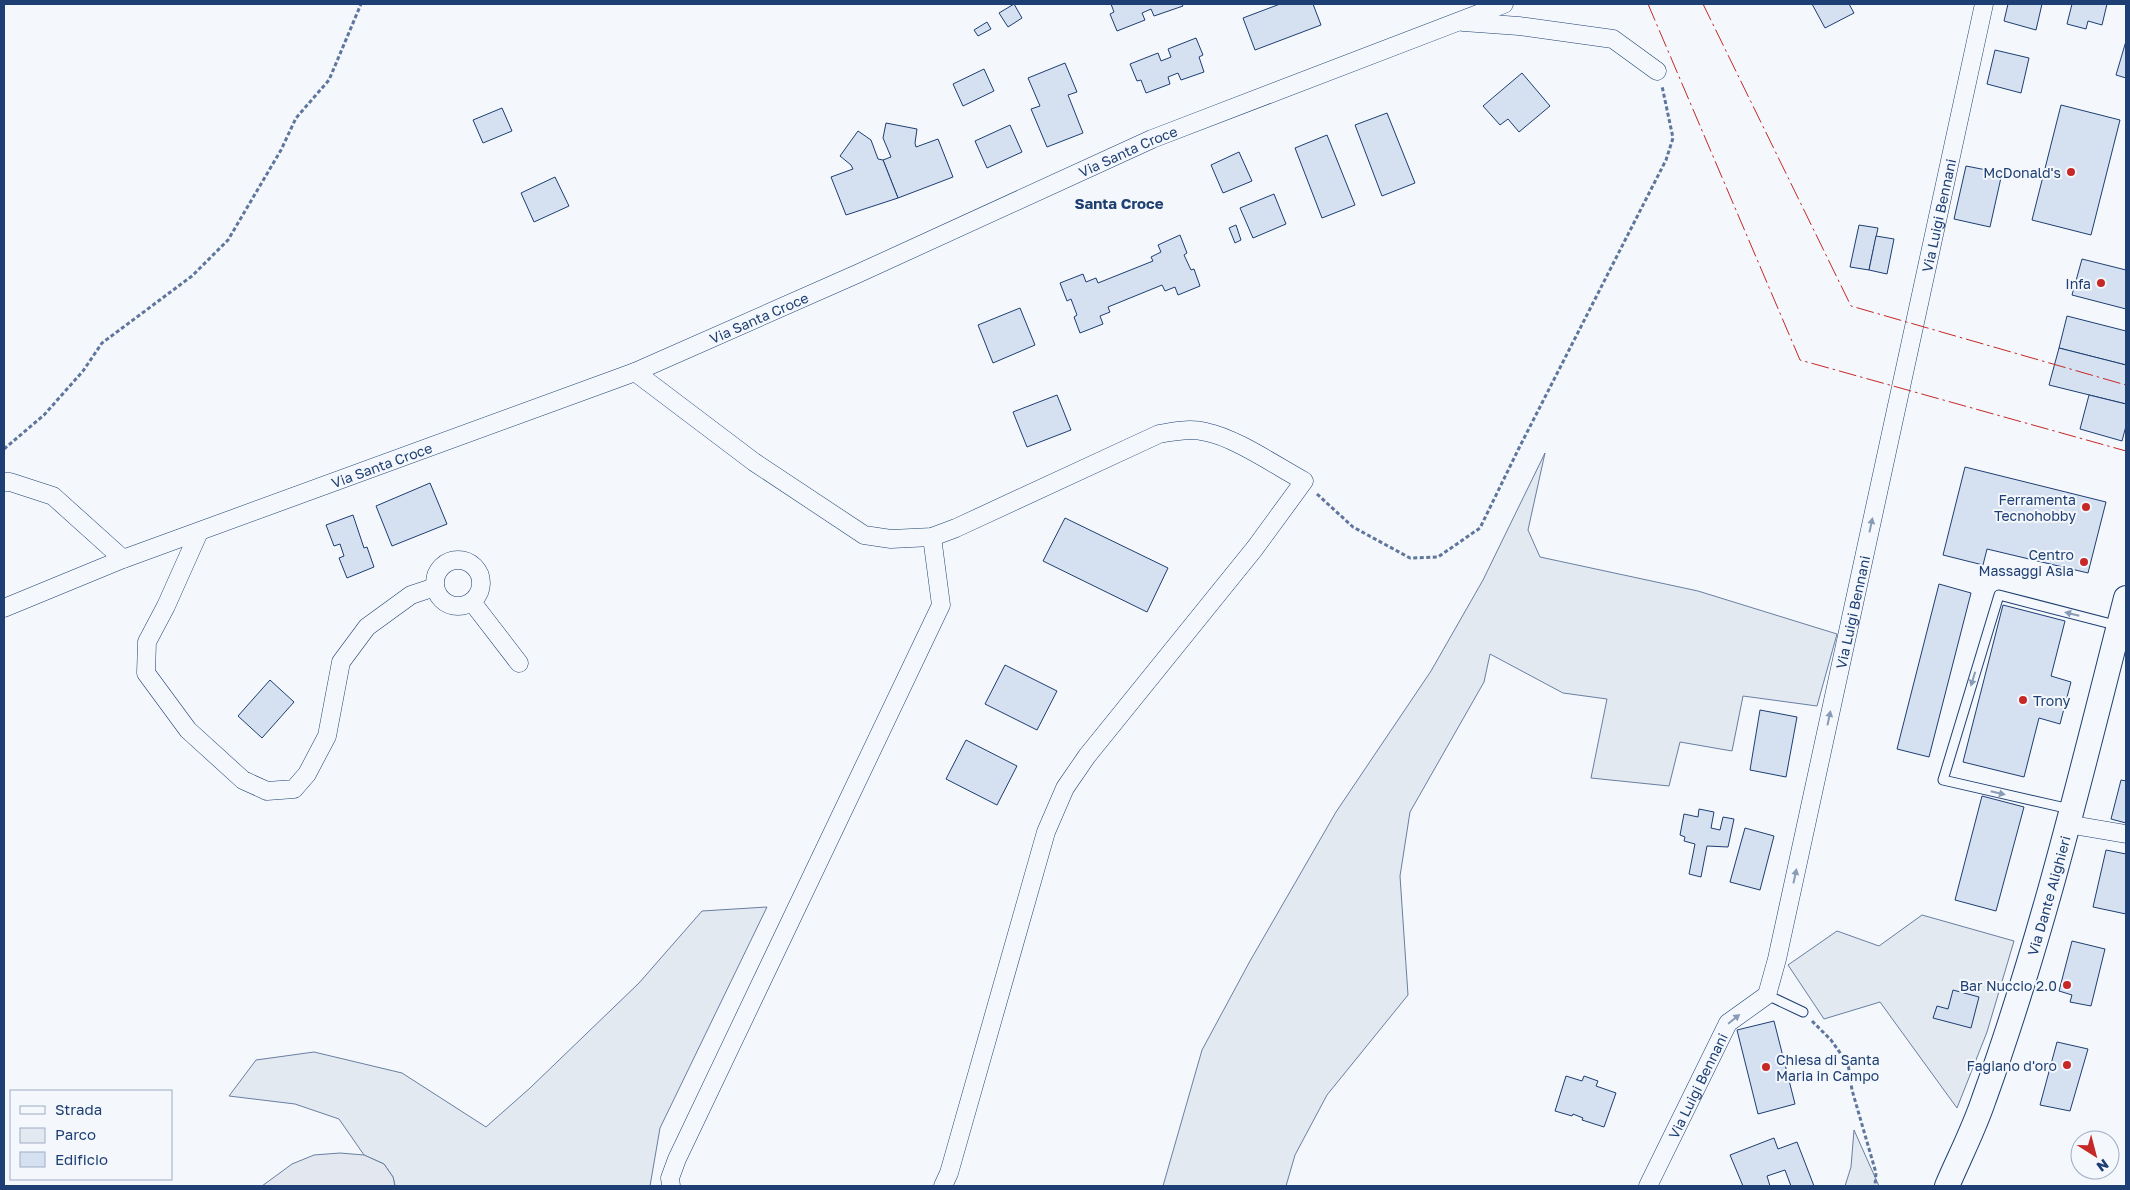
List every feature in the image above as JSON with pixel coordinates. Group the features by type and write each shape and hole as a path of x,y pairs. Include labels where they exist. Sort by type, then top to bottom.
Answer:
{"main road":[{"name":"Via Dante Alighieri","path":"1947,1186 1983,1102 2016,1005 2069,817 2126,598"}],"street":[{"name":"Via Santa Croce","path":"4,608 123,560 635,372 857,274 1152,139 1504,4"},
{"name":"Via Luigi Bennani","path":"1648,1186 1728,1023 1767,995 1781,939 1984,4"},
{"path":"1459,21 1519,26 1613,39 1657,71"},
{"path":"662,392 666,358"},
{"path":"635,372 754,462 864,535 891,539 932,537 956,528 1159,434 1179,431 1206,432 1230,441 1304,481 1255,548 1087,756 1065,788 1046,832 949,1173 943,1186"},
{"path":"4,482 10,482 53,496 123,560"},
{"path":"199,532 166,606 147,642 146,673 188,730 243,780 267,791 294,789 308,774 326,736 341,662 367,627 411,595 435,587"},
{"path":"671,1186 670,1178 677,1159 941,604 932,537"},
{"path":"456,560 471,563 476,568 482,582 481,589 472,602 458,607 443,601 435,587 437,572 442,566 456,560"},
{"path":"472,602 519,663"},
{"path":"2069,817 2126,834"}],"lane":[{"path":"2069,817 1943,780 1999,595 2119,626"},
{"path":"1767,995 1803,1012"}],"path":[{"path":"4,449 44,415 83,371 102,343 192,276 228,240 280,150 296,118 329,80 362,4"},
{"path":"1304,481 1353,527 1410,558 1438,557 1480,528 1666,160 1672,138 1663,88 1657,71"},
{"path":"1803,1012 1831,1040 1848,1064 1852,1090 1876,1173 1875,1186"}],"green space":[{"path":"1545,453 1528,530 1540,557 1698,591 1837,634 1817,706 1743,696 1732,751 1680,742 1669,786 1591,778 1607,699 1563,693 1490,654 1484,682 1410,812 1400,876 1408,995 1327,1095 1295,1155 1286,1186 1163,1186 1202,1050 1250,961 1336,812 1431,671 1483,580"},
{"path":"767,907 660,1128 650,1186 395,1186 393,1177 384,1164 364,1155 339,1119 295,1104 229,1096 256,1060 314,1052 402,1073 486,1127 530,1088 639,983 702,911"},
{"path":"1922,915 2014,941 1987,1032 1957,1108 1880,1002 1824,1019 1788,965 1837,931 1879,946"},
{"path":"1854,1130 1879,1186 1845,1186 1851,1167"}],"shaded area":[{"path":"340,1153 364,1155 384,1164 393,1177 395,1186 262,1186 292,1164 314,1155"}],"building":[{"path":"1014,4 1022,18 1008,27 999,13"},
{"path":"1111,4 1182,4 1183,6 1154,16 1151,9 1142,13 1145,20 1117,31 1110,14 1114,12"},
{"path":"1280,4 1313,4 1321,25 1255,50 1243,18"},
{"path":"1812,4 1849,4 1854,13 1825,28"},
{"path":"2008,4 2042,4 2036,30 2004,21"},
{"path":"2072,4 2107,4 2102,25 2088,21 2086,29 2067,24"},
{"path":"987,22 991,29 978,36 974,30"},
{"path":"1196,38 1203,55 1199,57 1204,72 1181,80 1178,73 1168,77 1170,84 1146,93 1141,80 1137,81 1130,64 1158,53 1161,61 1171,57 1168,49"},
{"path":"2126,41 2126,78 2116,75"},
{"path":"1995,50 2029,58 2021,93 1987,84"},
{"path":"1065,63 1077,92 1068,95 1083,133 1047,147 1031,109 1040,106 1028,78"},
{"path":"984,69 994,91 963,106 953,84"},
{"path":"1522,73 1550,106 1519,132 1508,119 1500,125 1483,106"},
{"path":"2061,105 2120,120 2091,235 2032,220"},
{"path":"502,108 512,131 483,143 473,120"},
{"path":"1387,113 1415,183 1382,196 1355,125"},
{"path":"886,123 917,129 916,147 938,139 953,177 898,198 883,160 891,157 883,138"},
{"path":"1010,125 1022,152 987,168 975,141"},
{"path":"858,131 871,140 878,159 883,160 898,198 846,215 831,177 853,169 840,156"},
{"path":"1327,135 1355,205 1322,218 1295,148"},
{"path":"1239,152 1252,181 1223,193 1211,165"},
{"path":"1966,166 2002,173 1990,227 1954,219"},
{"path":"555,177 569,206 534,222 521,193"},
{"path":"1274,194 1286,224 1253,238 1240,208"},
{"path":"1236,225 1241,240 1235,243 1229,228"},
{"path":"1859,225 1878,228 1869,270 1850,267"},
{"path":"1180,235 1187,253 1184,255 1191,270 1194,269 1200,286 1178,295 1175,287 1165,291 1162,285 1108,307 1110,312 1100,316 1103,324 1080,333 1074,317 1077,315 1071,299 1067,301 1060,283 1083,274 1086,282 1096,278 1098,283 1153,261 1151,257 1161,252 1158,245"},
{"path":"1876,236 1894,239 1887,274 1869,270"},
{"name":"Infa","path":"2082,259 2126,270 2126,309 2072,295"},
{"path":"1020,308 1035,345 993,363 978,325"},
{"path":"2067,316 2126,331 2126,365 2059,348"},
{"path":"2059,348 2126,365 2126,404 2049,385"},
{"path":"1057,395 1071,430 1027,447 1013,412"},
{"path":"2089,395 2126,404 2126,426 2122,441 2080,429"},
{"path":"1965,467 2106,502 2088,573 1987,549 1983,565 1943,555"},
{"path":"430,483 447,524 392,546 376,506"},
{"path":"353,515 364,548 367,547 374,567 347,578 339,558 344,556 340,544 334,546 326,525"},
{"path":"1065,518 1168,568 1147,612 1043,561"},
{"path":"1939,584 1971,593 1929,757 1897,749"},
{"name":"Trony","path":"2003,605 2065,621 2051,676 2071,682 2060,724 2039,718 2024,777 1963,762"},
{"path":"1005,665 1057,691 1037,730 985,704"},
{"path":"270,680 294,702 262,738 238,716"},
{"path":"1760,710 1797,717 1786,777 1750,770"},
{"path":"966,740 1017,766 997,805 946,779"},
{"path":"2121,780 2126,781 2126,823 2111,819"},
{"path":"1982,796 2024,807 1996,911 1955,900"},
{"path":"1699,809 1714,812 1711,828 1720,830 1723,817 1734,819 1728,847 1707,846 1701,877 1689,874 1695,844 1684,841 1685,837 1680,835 1684,814 1698,817"},
{"path":"1745,828 1774,836 1760,890 1730,882"},
{"path":"2106,850 2126,854 2126,914 2093,907"},
{"path":"2072,941 2105,949 2091,1006 2070,1002 2072,995 2059,991"},
{"path":"1953,990 1979,997 1971,1028 1933,1018 1937,1006 1948,1009"},
{"name":"Chiesa di Santa Maria in Campo","path":"1774,1021 1795,1104 1758,1114 1737,1030"},
{"path":"2057,1042 2088,1049 2070,1111 2040,1105"},
{"path":"1566,1076 1582,1081 1584,1076 1598,1081 1596,1086 1616,1093 1604,1127 1582,1120 1583,1118 1573,1114 1572,1116 1555,1111"},
{"path":"1774,1138 1778,1149 1797,1142 1814,1186 1791,1186 1785,1170 1767,1176 1770,1186 1743,1186 1730,1155"}],"power":[{"path":"1648,4 1800,360 2126,451"},
{"path":"1703,4 1851,306 2126,385"}],"place":[{"name":"McDonald's","path":"2071,172"},
{"name":"Infa","path":"2101,283"},
{"name":"Ferramenta Tecnohobby","path":"2086,507"},
{"name":"Centro Massaggi Asia","path":"2084,562"},
{"name":"Trony","path":"2023,700"},
{"name":"Bar Nuccio 2.0","path":"2067,985"},
{"name":"Fagiano d'oro","path":"2067,1065"},
{"name":"Chiesa di Santa Maria in Campo","path":"1766,1067"}],"district":[{"name":"Santa Croce","path":"1119,203"}]}
